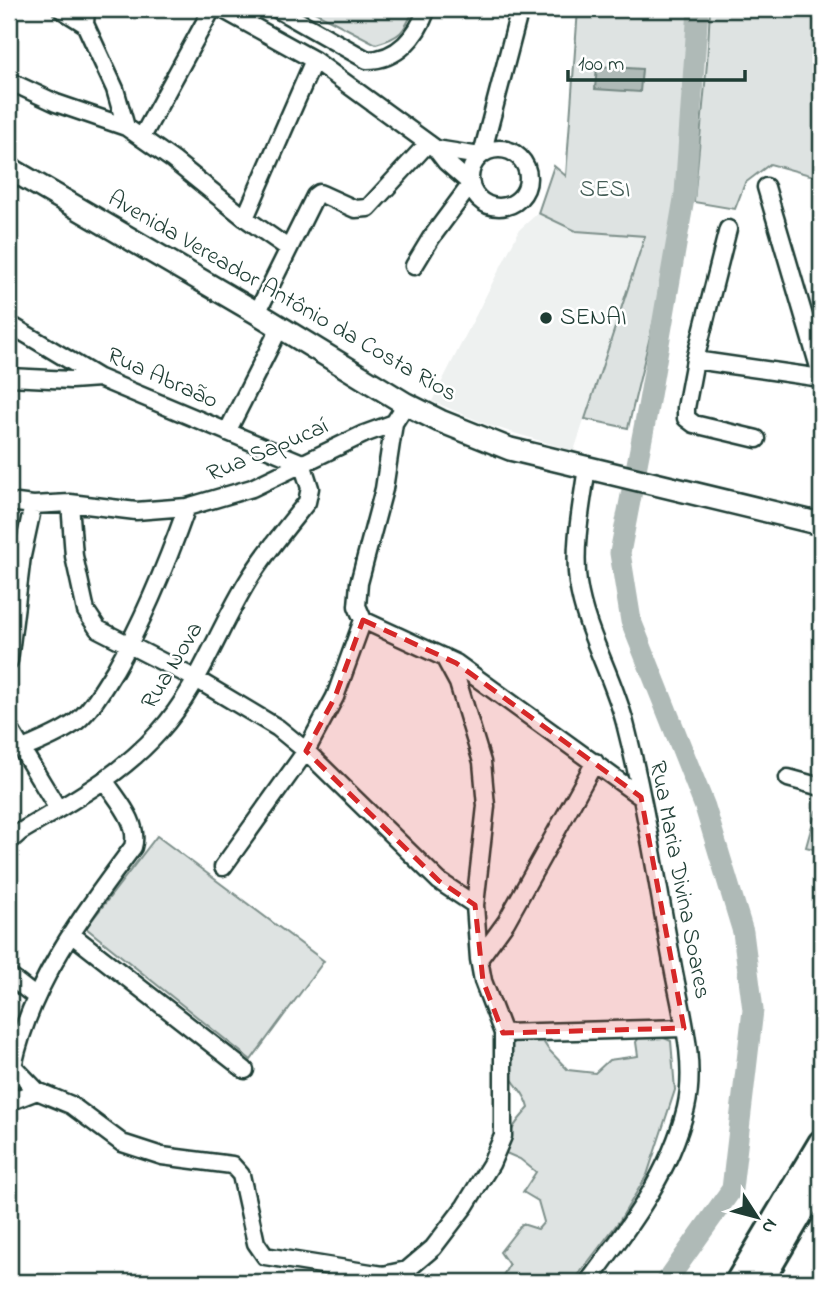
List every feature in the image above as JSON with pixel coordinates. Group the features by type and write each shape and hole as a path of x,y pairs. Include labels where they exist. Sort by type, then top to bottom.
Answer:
{"highway":[{"path":"738,1282 821,1143"},
{"path":"760,1282 821,1178"}],"main road":[{"name":"Avenida Vereador Antônio da Costa Rios","path":"9,168 406,404 440,421 510,449 821,524"}],"street":[{"path":"61,9 86,16 115,89 126,127"},
{"path":"142,137 223,9 314,60 432,146 470,184 480,200 497,207 515,203 527,188 528,170 517,155 500,149 481,155 432,146"},
{"path":"277,9 367,61 388,57 408,43 427,9"},
{"path":"415,266 431,238 470,184 471,172 481,155 520,9"},
{"path":"245,218 314,60"},
{"path":"9,81 56,103 126,127 288,248"},
{"path":"257,313 315,196 319,193 355,209 368,208 432,146"},
{"path":"695,360 821,376 766,187"},
{"path":"728,229 695,360 686,408 688,421 757,439"},
{"name":"Rua Abraão","path":"9,324 99,378 302,463"},
{"path":"227,432 280,327"},
{"path":"9,377 71,380 99,378"},
{"path":"406,404 394,423 384,489 359,583 357,606 363,620 456,663 641,797"},
{"name":"Rua Sapucaí","path":"9,502 33,505 70,503 136,511 187,507 252,488 363,434 394,423"},
{"name":"Rua Nova","path":"9,842 105,781 139,753 161,730 196,679 248,580 307,502 310,488 302,463"},
{"name":"Rua Maria Divina Soares","path":"588,1282 628,1228 663,1169 677,1138 686,1106 690,1071 641,797 624,721 585,611 578,582 577,548 594,469"},
{"path":"70,503 74,556 86,611 98,629 128,647 196,679 278,728 306,751 439,881 475,905"},
{"path":"9,661 22,556 33,505"},
{"path":"23,750 55,735 78,720 102,692 128,647 164,572 187,507"},
{"path":"223,867 306,751 335,697 363,620"},
{"path":"13,1066 37,1091 71,1105 122,1143 162,1156 232,1166 241,1175 256,1243 265,1256 383,1275 407,1270 419,1261 465,1206 500,1148 505,1122 503,1033 483,981 478,959 475,905 486,806 482,762 458,683 444,657"},
{"path":"9,728 58,809"},
{"path":"478,959 506,922 595,762"},
{"path":"788,778 821,787"},
{"path":"9,1089 19,1041 36,997 71,934 132,847 135,838 132,823 105,781"},
{"path":"71,934 245,1070"},
{"path":"9,975 36,997"},
{"path":"503,1033 684,1028"},
{"path":"9,1102 37,1091"}],"highlighted area":[{"path":"363,620 456,663 641,797 684,1028 503,1033 483,981 475,905 439,881 306,751 335,697"}],"shaded area":[{"path":"597,66 642,69 640,92 595,89"},
{"name":"SENAI","path":"538,213 576,231 645,235 574,451 488,425 432,401 520,229"}],"green space":[{"path":"309,9 414,9 401,32 376,44"},
{"name":"SESI","path":"578,9 691,9 679,179 659,299 628,428 585,419 645,236 576,231 538,213 554,166 566,176"},
{"path":"710,9 821,9 821,178 770,164 745,183 735,209 694,202"},
{"path":"816,811 821,813 821,851 806,847"},
{"path":"157,836 324,961 251,1060 86,928"},
{"path":"511,1034 539,1035 568,1070 595,1073 609,1060 638,1056 636,1042 641,1035 655,1034 671,1041 675,1090 647,1175 620,1220 573,1282 499,1282 509,1265 500,1252 522,1224 538,1229 544,1222 538,1201 523,1192 536,1172 520,1159 506,1153 513,1128 529,1108 510,1074 508,1057"}],"waterway":[{"path":"666,1282 732,1189 753,1010 743,932 705,807 631,621 620,553 685,193 698,9"}],"place":[{"name":"SENAI","path":"546,318"}]}
